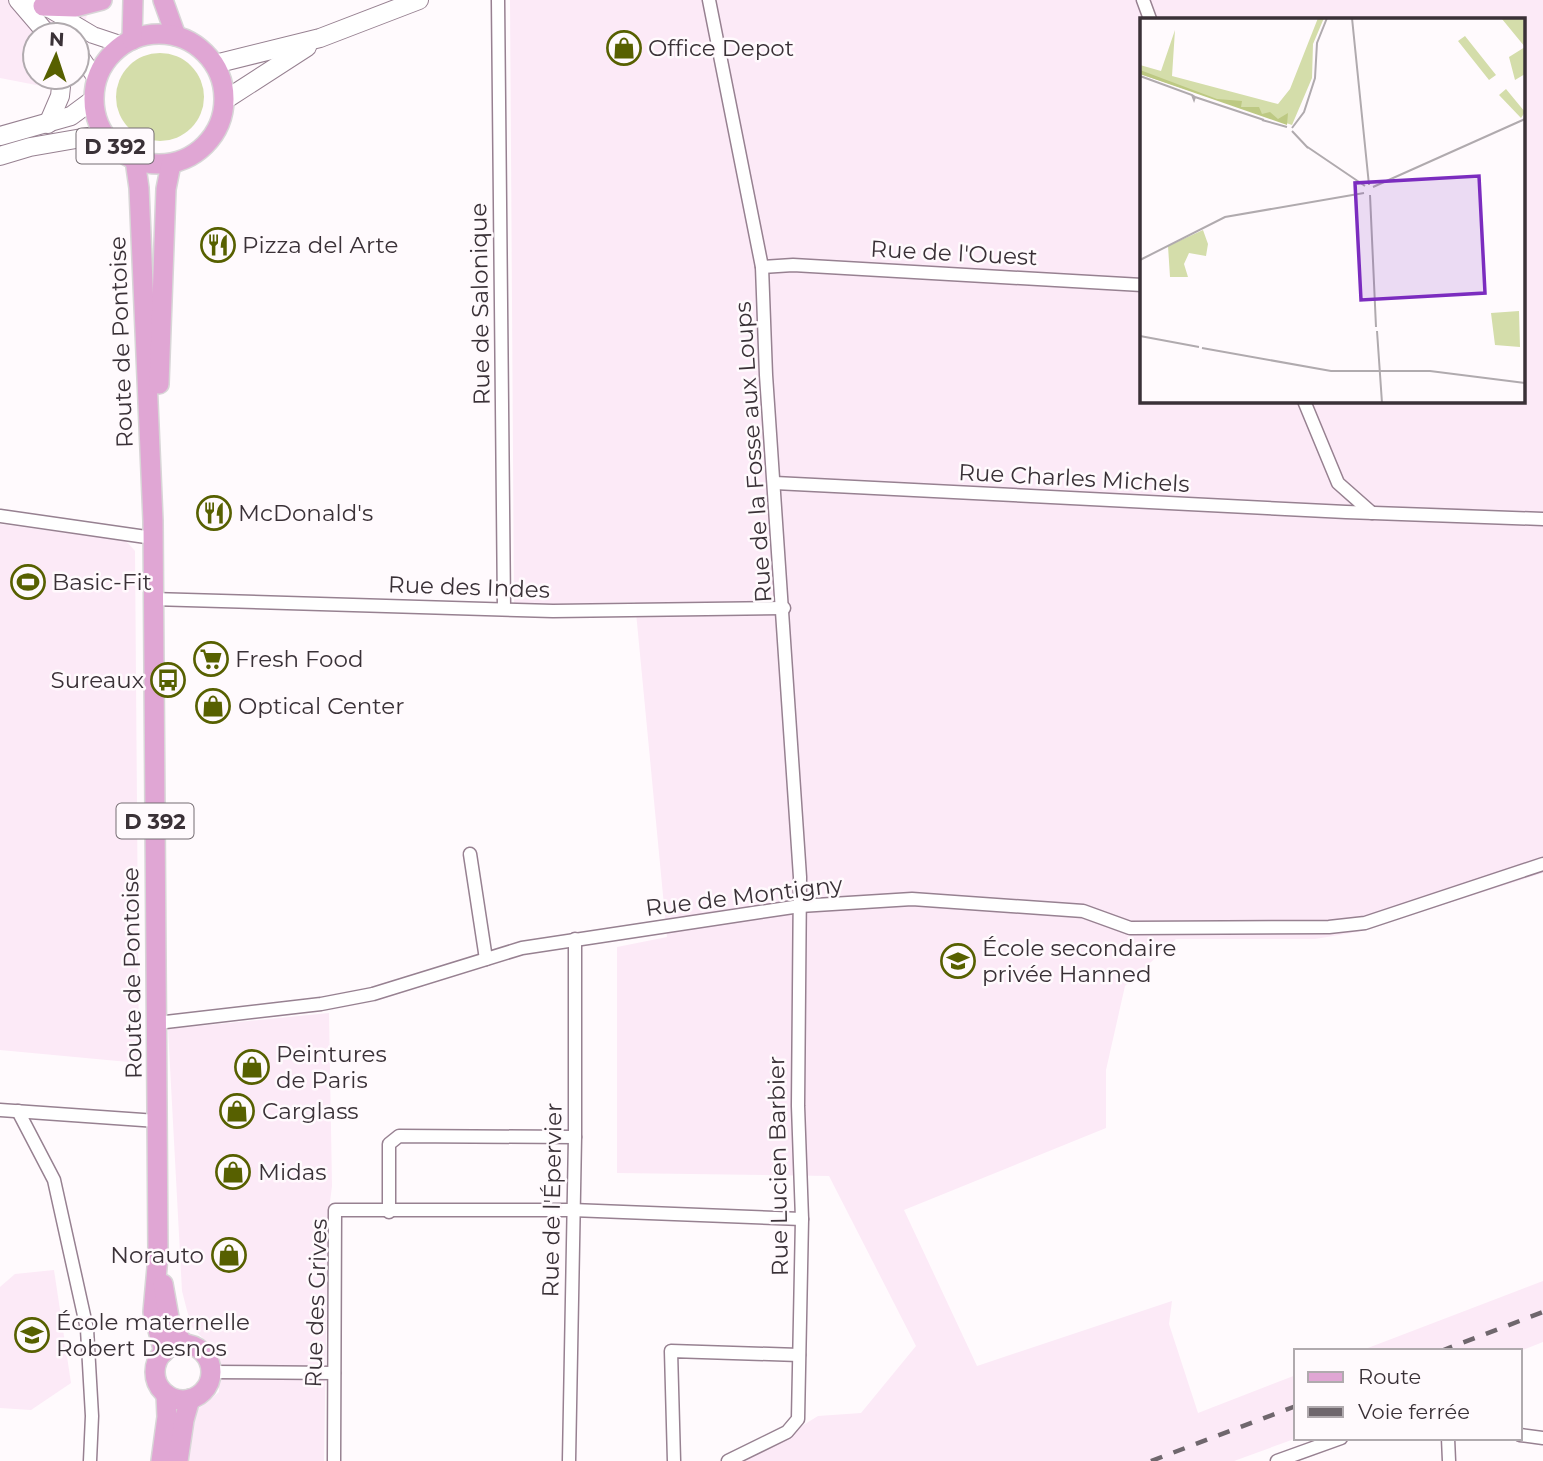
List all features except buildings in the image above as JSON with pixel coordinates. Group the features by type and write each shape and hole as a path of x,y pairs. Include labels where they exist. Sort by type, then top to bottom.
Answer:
{"main road":[{"path":"18,0 36,21"},
{"path":"43,7 75,7 102,0"},
{"path":"128,42 133,0"},
{"path":"163,0 176,36"},
{"path":"215,64 320,38 419,0"},
{"path":"0,136 71,116 96,90 112,55 128,42 147,35 176,36 204,51 215,64 222,81 225,100 320,38"},
{"name":"D 392","path":"96,90 104,134 135,160 171,164 200,150 214,136 222,119 225,100"},
{"path":"48,124 61,91"},
{"path":"0,156 30,147 104,134"},
{"name":"Route de Pontoise","path":"135,160 139,188 153,530"},
{"name":"Route de Pontoise","path":"164,1352 153,1312 158,1256 152,599 166,189 171,164"},
{"name":"Route de Pontoise","path":"158,1256 170,1323 184,1345"},
{"path":"184,1345 203,1353 211,1373 201,1394 190,1399 177,1400 166,1395 158,1385 155,1374 157,1362 164,1352 184,1345"},
{"path":"161,1461 167,1417 166,1395"},
{"path":"178,1461 190,1399"}],"street":[{"name":"Rue de Salonique","path":"498,0 504,609"},
{"name":"Rue de la Fosse aux Loups","path":"709,0 762,267 800,906"},
{"path":"1143,0 1150,18"},
{"path":"43,7 54,21"},
{"path":"43,7 93,35 128,42"},
{"path":"91,80 96,90"},
{"name":"Rue de l'Ouest","path":"762,267 793,265 1140,285"},
{"path":"1304,402 1338,483 1372,513 1543,519"},
{"name":"Rue Charles Michels","path":"775,484 1372,513"},
{"path":"0,516 153,530"},
{"name":"Rue des Indes","path":"152,599 553,611 783,608"},
{"path":"470,853 486,959"},
{"name":"Rue de Montigny","path":"157,1023 321,1004 373,994 522,948 800,906 912,899 1083,911 1130,928 1329,928 1365,923 1543,864"},
{"name":"Rue Lucien Barbier","path":"728,1461 794,1426 798,1419 802,1219 798,1107 800,906"},
{"name":"Rue de l'Épervier","path":"569,1461 575,1137 575,939"},
{"path":"0,1110 157,1121"},
{"path":"18,1111 54,1180 88,1329 92,1416 90,1461"},
{"path":"389,1212 389,1144 399,1136 575,1137"},
{"name":"Rue des Grives","path":"334,1461 335,1210 572,1210 802,1219"},
{"path":"674,1461 671,1350 799,1354"},
{"path":"211,1373 334,1373"},
{"path":"1522,1435 1543,1438"},
{"path":"1277,1461 1335,1440"},
{"path":"1448,1440 1449,1461"}],"shaded area":[{"path":"0,0 91,0 85,21 21,21 21,82 0,78"},
{"path":"510,0 1543,0 1543,873 1357,932 1315,939 1176,939 1125,986 1106,1070 1106,1128 904,1210 977,1366 1172,1301 1169,1324 1198,1413 1294,1376 1294,1439 1234,1461 745,1461 818,1416 861,1413 916,1346 829,1176 617,1173 617,947 667,937 635,602 514,605"},
{"path":"0,524 126,541 135,551 139,1063 0,1050"},
{"path":"329,1013 332,1186 328,1218 324,1461 187,1461 192,1414 219,1392 219,1355 191,1326 182,1291 168,1029"},
{"name":"École maternelle Robert Desnos","path":"54,1270 71,1383 31,1410 0,1408 0,1287 15,1274"},
{"path":"1543,1281 1543,1342 1522,1350 1365,1349"}],"green space":[{"path":"160,53 177,57 191,66 200,80 204,97 200,114 191,128 177,137 160,141 143,137 129,128 120,114 116,97 120,80 129,66 143,57"}],"railway":[{"path":"1446,1349 1543,1312"},
{"path":"1151,1461 1294,1407"}],"place":[{"name":"Office Depot","path":"624,48"},
{"name":"Pizza del Arte","path":"218,245"},
{"name":"McDonald's","path":"214,513"},
{"name":"Basic-Fit","path":"28,582"},
{"name":"Fresh Food","path":"211,659"},
{"name":"Sureaux","path":"168,680"},
{"name":"Optical Center","path":"213,706"},
{"name":"École secondaire privée Hanned","path":"958,961"},
{"name":"Peintures de Paris","path":"252,1067"},
{"name":"Carglass","path":"237,1111"},
{"name":"Midas","path":"233,1172"},
{"name":"Norauto","path":"229,1255"},
{"name":"École maternelle Robert Desnos","path":"32,1335"}]}
